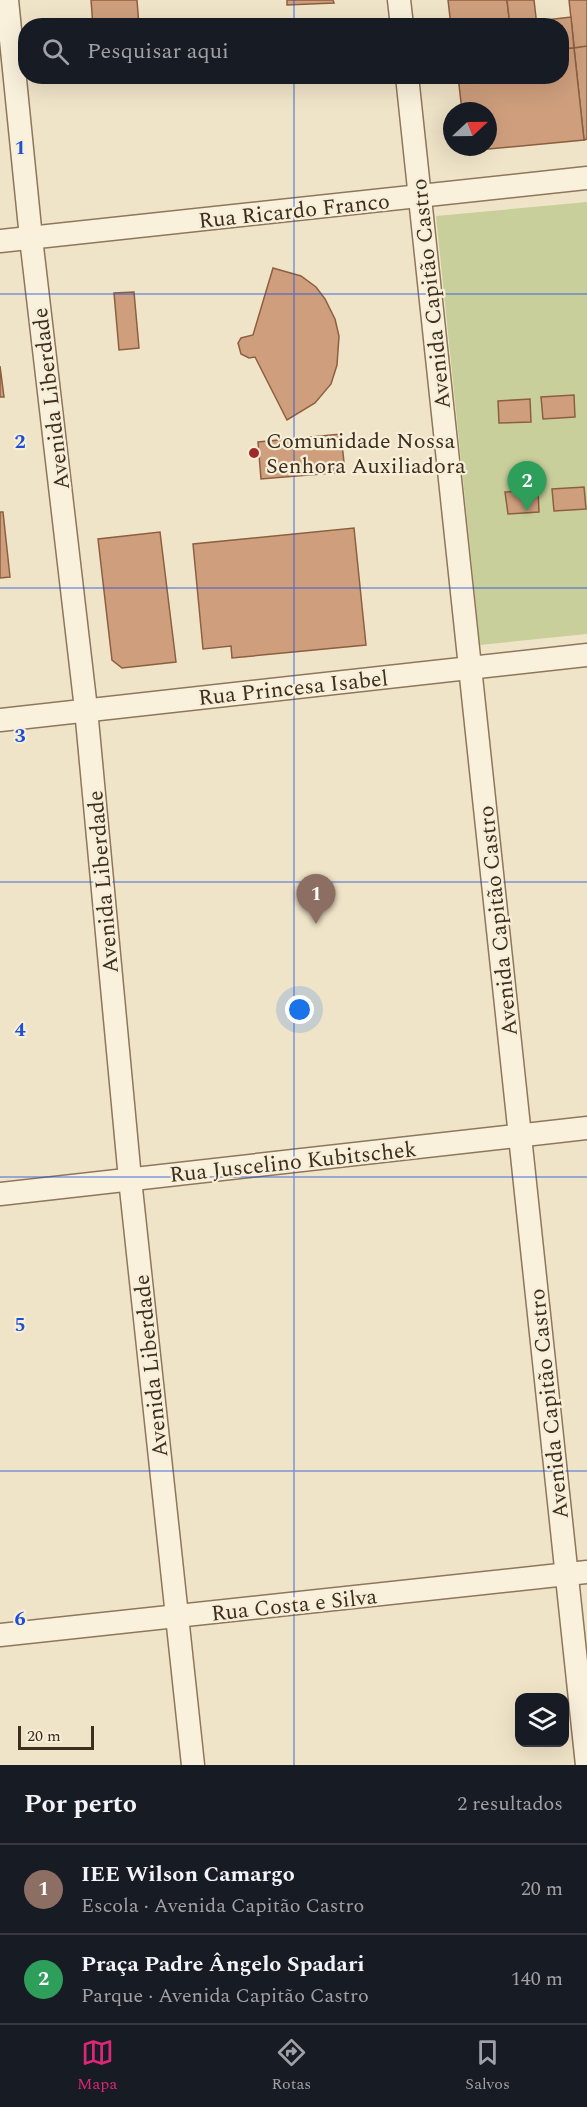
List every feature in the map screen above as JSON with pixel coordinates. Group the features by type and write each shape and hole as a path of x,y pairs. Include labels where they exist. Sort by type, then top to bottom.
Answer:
{"street":[{"name":"Avenida Liberdade","path":"7,0 31,238 86,709 130,1179 193,1765"},
{"path":"399,0 401,18"},
{"name":"Avenida Capitão Castro","path":"408,84 520,1135 577,1573 587,1765"},
{"name":"Rua Ricardo Franco","path":"0,241 587,178"},
{"name":"Rua Princesa Isabel","path":"0,720 587,655"},
{"name":"Rua Juscelino Kubitschek","path":"0,1194 587,1128"},
{"name":"Rua Costa e Silva","path":"0,1635 577,1573"}],"green space":[{"path":"587,202 587,634 480,645 436,216"}],"building":[{"path":"91,0 137,0 138,18 92,18"},
{"path":"287,0 333,0 334,3 287,5"},
{"path":"448,0 507,0 509,18 450,18"},
{"path":"507,0 534,0 536,18 509,18"},
{"path":"569,0 587,0 587,139 584,140"},
{"path":"571,17 574,48 569,48 569,18 562,18"},
{"path":"587,46 587,139 584,140 574,48"},
{"path":"569,48 574,48 584,140 497,148 497,102 461,102 459,84 569,84"},
{"path":"273,268 301,276 316,287 335,319 339,336 337,365 331,384 315,403 287,420 255,357 249,358 241,354 238,343 241,338 253,335"},
{"path":"134,292 139,348 119,350 114,293"},
{"path":"0,366 4,397 0,397"},
{"path":"574,395 575,417 543,419 541,397"},
{"path":"530,399 531,422 499,423 498,401"},
{"path":"341,434 345,472 261,479 258,442"},
{"path":"584,487 586,509 554,511 552,489"},
{"path":"538,490 539,512 508,514 505,492"},
{"path":"0,512 3,512 10,577 0,578"},
{"path":"354,528 366,645 232,658 231,646 203,649 193,544"},
{"path":"160,532 176,662 122,668 112,660 98,539"}],"place":[{"name":"Comunidade Nossa Senhora Auxiliadora","path":"254,453"},
{"name":"Praça Padre Ângelo Spadari","path":"527,511"},
{"name":"IEE Wilson Camargo","path":"316,924"}]}
